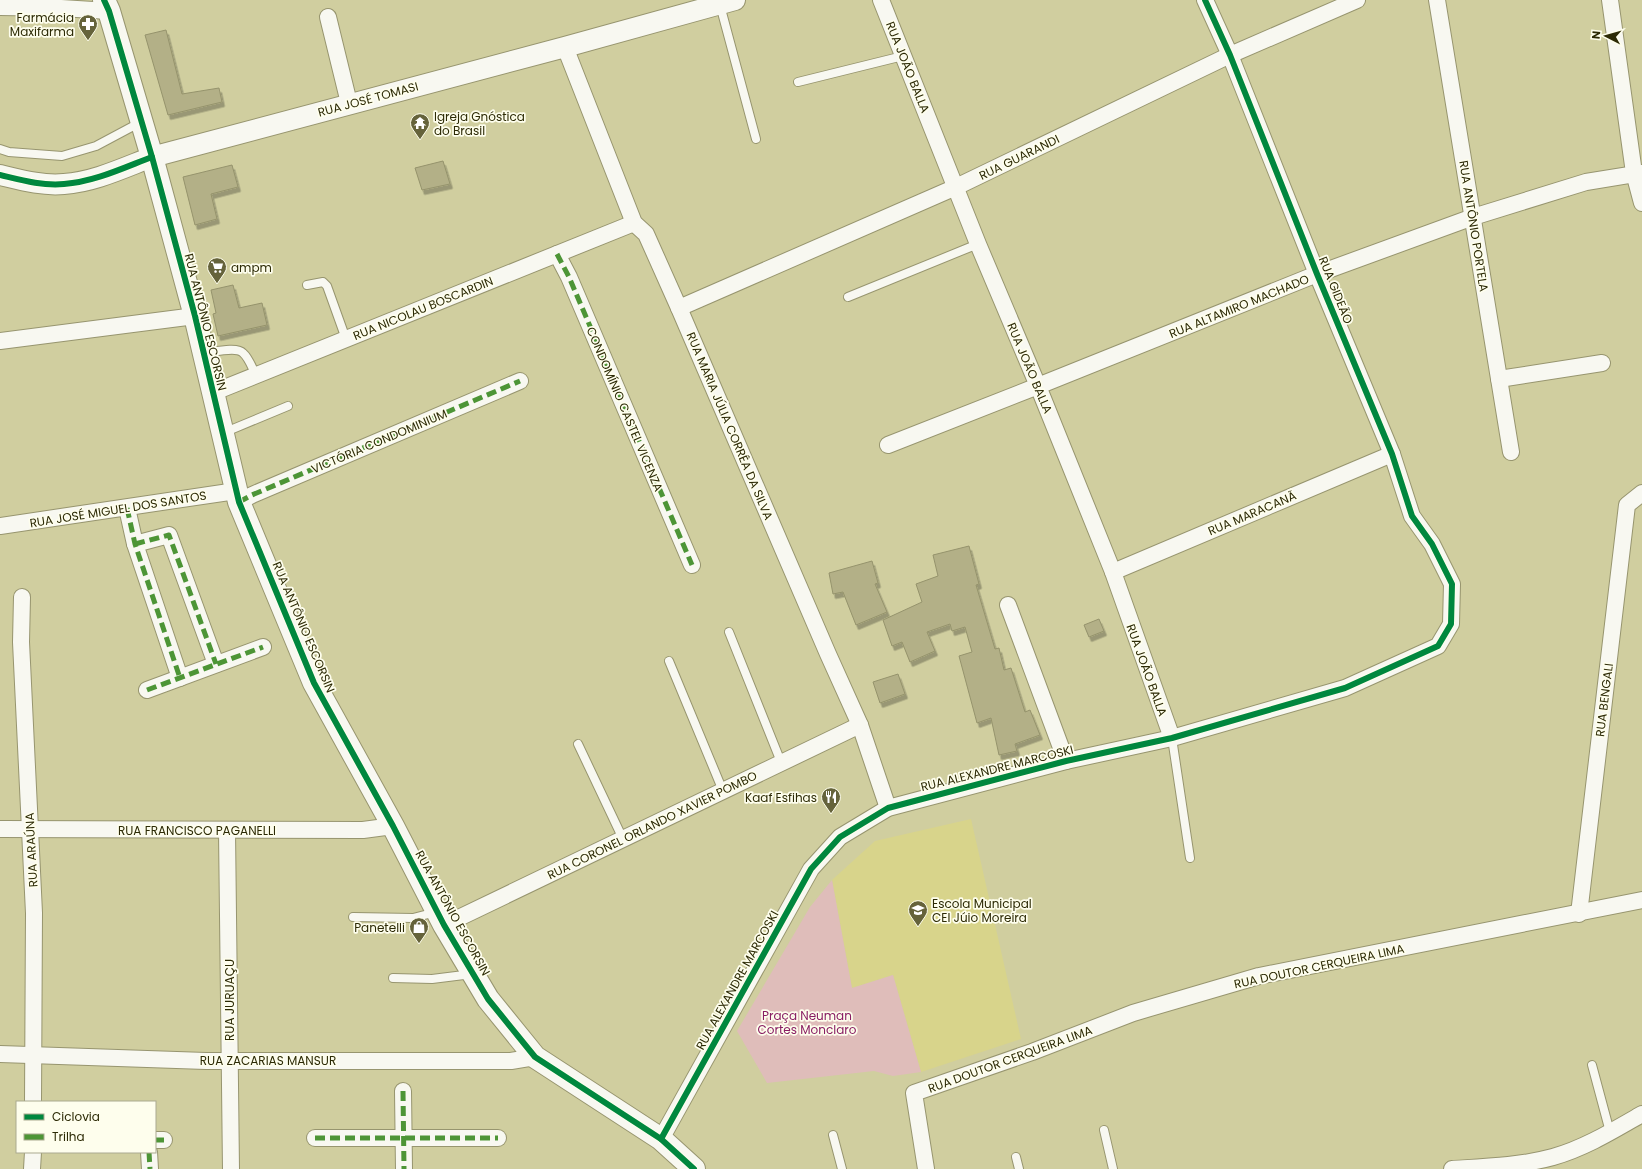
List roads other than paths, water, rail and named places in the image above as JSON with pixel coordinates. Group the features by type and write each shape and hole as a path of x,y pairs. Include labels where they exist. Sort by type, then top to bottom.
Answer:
{"main road":[{"name":"RUA ANTÔNIO ESCORSIN","path":"107,6 152,157 195,316 212,393 238,497 314,683 393,826 441,918 488,999 536,1057 661,1140 694,1169"}],"street":[{"name":"RUA JOÃO BALLA","path":"881,0 978,244 1038,386 1112,572 1172,738"},
{"name":"RUA GIDEÃO","path":"1205,0 1230,55 1317,274 1392,454 1412,516 1432,544 1452,584"},
{"name":"RUA GUARANDI","path":"679,308 956,187 1230,55 1357,0"},
{"name":"RUA ANTÔNIO PORTELA","path":"1437,0 1511,452"},
{"path":"1610,0 1642,203"},
{"name":"RUA JOSÉ TOMASI","path":"0,175 37,184 64,184 99,177 152,157 728,3"},
{"path":"0,7 61,8 107,6"},
{"path":"328,17 349,104"},
{"name":"RUA MARIA JÚLIA CORRÊA DA SILVA","path":"565,47 634,223 646,234 860,725 888,808"},
{"name":"RUA ALTAMIRO MACHADO","path":"888,444 1038,386 1317,274 1473,217 1586,182 1638,173"},
{"name":"RUA NICOLAU BOSCARDIN","path":"212,393 634,223"},
{"name":"CONDOMÍNIO CASTEL VICENZA","path":"557,254 569,277 692,565"},
{"path":"0,341 195,316"},
{"path":"1499,379 1602,363"},
{"name":"VICTÓRIA CONDOMINIUM","path":"238,497 252,495 520,381"},
{"name":"RUA MARACANÃ","path":"1112,572 1392,454"},
{"name":"RUA BENGALI","path":"1579,914 1627,505 1642,493"},
{"name":"RUA JOSÉ MIGUEL DOS SANTOS","path":"0,526 127,508 238,497"},
{"path":"127,508 135,544 180,678"},
{"path":"135,544 169,535 216,664"},
{"name":"RUA ALEXANDRE MARCOSKI","path":"661,1140 811,869 840,837 888,808 1066,761 1172,738 1345,688 1438,646 1451,624 1452,584"},
{"name":"RUA ARAÚNA","path":"22,597 21,642 34,913 33,1101"},
{"path":"1008,605 1066,761"},
{"path":"147,690 263,647"},
{"name":"RUA CORONEL ORLANDO XAVIER POMBO","path":"441,918 624,839 860,725"},
{"name":"RUA FRANCISCO PAGANELLI","path":"0,829 363,830 393,826"},
{"name":"RUA JURUAÇU","path":"227,830 231,1169"},
{"name":"RUA DOUTOR CERQUEIRA LIMA","path":"926,1169 914,1093 1032,1052 1132,1013 1259,976 1579,914 1642,900"},
{"name":"RUA ZACARIAS MANSUR","path":"0,1054 206,1061 511,1061 536,1057"},
{"path":"403,1091 404,1169"},
{"path":"1452,1169 1506,1167 1553,1157 1594,1141 1642,1114"},
{"path":"315,1138 498,1138"},
{"path":"32,1153 32,1169"},
{"path":"149,1153 150,1169"}],"lane":[{"path":"728,3 756,139"},
{"path":"798,82 904,56"},
{"path":"0,149 9,152 62,156 96,146 142,122"},
{"path":"848,297 978,244"},
{"path":"307,285 323,282 327,286 346,339"},
{"path":"203,354 230,350 243,352 256,375"},
{"path":"222,433 288,406"},
{"path":"729,632 781,762"},
{"path":"669,661 723,791"},
{"path":"1172,738 1190,858"},
{"path":"578,744 624,839"},
{"path":"353,917 441,918"},
{"path":"393,978 432,979 473,973"},
{"path":"1592,1065 1610,1132"},
{"path":"1104,1130 1113,1169"},
{"path":"833,1135 842,1169"},
{"path":"1016,1157 1019,1169"}],"place":[{"name":"Farmácia Maxifarma","path":"88,41"},
{"name":"Igreja Gnóstica do Brasil","path":"420,140"},
{"name":"ampm","path":"217,284"},
{"name":"Kaaf Esfihas","path":"831,814"},
{"name":"Escola Municipal CEI Júio Moreira","path":"918,927"},
{"name":"Panetelli","path":"419,944"}],"park label":[{"name":"Praça Neuman Cortes Monclaro","path":"807,1022"}]}
